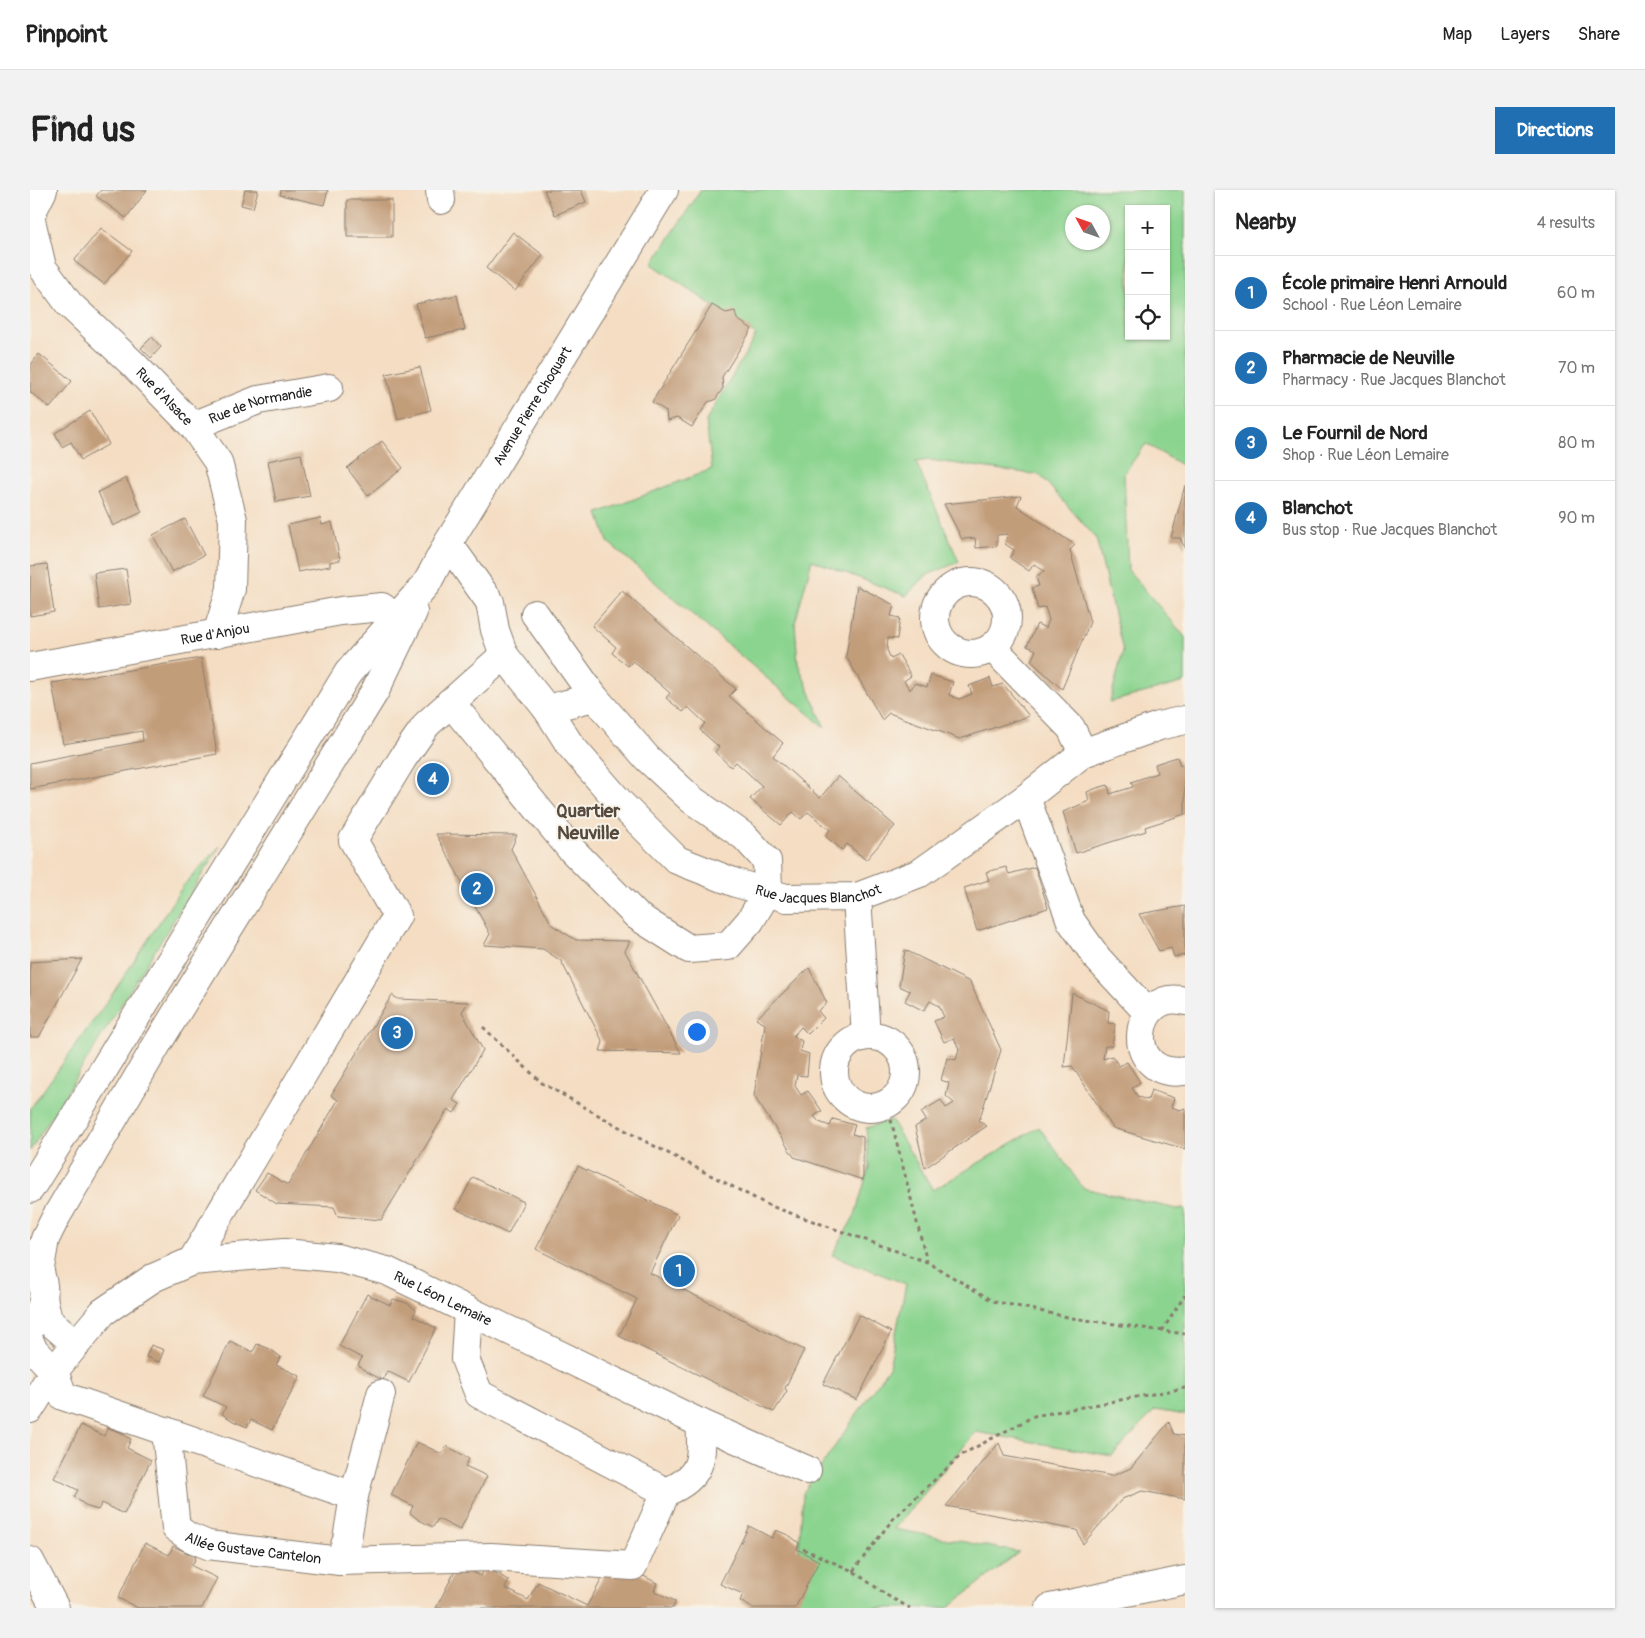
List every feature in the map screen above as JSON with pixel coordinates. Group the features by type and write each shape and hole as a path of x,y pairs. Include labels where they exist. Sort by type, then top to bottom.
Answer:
{"street":[{"name":"Rue d'Alsace","path":"42,190 30,216 42,267 69,304 133,364 193,426 218,462 233,520 231,589 217,634"},
{"name":"Avenue Pierre Choquart","path":"30,1189 348,673 427,584 448,543 664,190"},
{"name":"Rue de Normandie","path":"193,426 258,400 328,388"},
{"name":"Rue Jacques Blanchot","path":"448,543 490,602 495,630 504,654 546,709 570,745 621,804 677,860 736,883 768,891 786,898 857,897 920,874 1026,798 1083,753 1159,726 1185,720"},
{"path":"76,1344 48,1320 44,1302 44,1284 35,1261 45,1239 159,1041 375,691 427,584"},
{"name":"Rue d'Anjou","path":"30,667 341,611 382,606 396,618"},
{"path":"450,702 570,848 637,916 688,949 728,946 750,921 768,891 767,860 745,836 691,798 647,758 594,697 535,614"},
{"path":"992,647 1071,728 1083,753"},
{"path":"192,1261 397,916 354,840 403,758 427,724 504,654"},
{"path":"546,709 594,697"},
{"path":"1026,798 1070,921 1098,960 1148,1013"},
{"path":"857,897 866,1036"},
{"path":"1185,1002 1170,1000 1158,1005 1148,1013 1142,1023 1140,1034 1141,1046 1153,1065 1175,1073 1185,1072"},
{"path":"866,1036 879,1036 900,1050 905,1061 907,1074 904,1086 897,1097 887,1104 876,1108 854,1104 844,1098 838,1088 834,1065 838,1055 855,1039 866,1036"},
{"name":"Rue Léon Lemaire","path":"30,1409 54,1371 103,1312 153,1278 192,1261 284,1252 337,1258 386,1271 700,1423 807,1470"},
{"path":"30,1328 38,1319 44,1302"},
{"path":"468,1310 465,1359 479,1394 666,1492"},
{"path":"30,1342 33,1349 54,1371 63,1396 354,1496"},
{"path":"381,1394 354,1496 347,1539 340,1561 491,1557 633,1566 666,1492 678,1487 692,1475 703,1454 700,1423"},
{"name":"Allée Gustave Cantelon","path":"166,1431 176,1528 189,1537 208,1545 340,1561"},
{"path":"30,1561 55,1608"},
{"path":"1050,1608 1185,1580"}],"path":[{"path":"483,1027 542,1084 637,1137 768,1205 927,1262 993,1301 1072,1318 1185,1334"},
{"path":"887,1104 927,1262"},
{"path":"1162,1331 1185,1295"},
{"path":"853,1571 893,1519 961,1454 1034,1416 1185,1388"},
{"path":"803,1549 853,1571 888,1596 910,1608"}],"green space":[{"path":"701,190 1185,190 1185,467 1146,444 1124,473 1128,570 1185,637 1185,682 1110,702 1123,651 1096,538 1040,475 929,460 916,462 959,562 927,575 906,596 812,560 795,623 798,664 825,728 608,542 598,513 712,469 706,421 756,335 652,264"},
{"path":"220,846 30,1151 30,1109 113,993 183,886"},
{"path":"891,1120 933,1190 1039,1127 1083,1188 1177,1209 1185,1208 1185,1415 1155,1410 1112,1456 976,1432 894,1529 1019,1552 948,1608 795,1608 803,1493 889,1367 906,1284 832,1255 855,1215 869,1167 866,1128"}],"building":[{"path":"101,190 147,190 126,218 96,196"},
{"path":"245,190 258,190 253,208 241,205"},
{"path":"281,190 328,190 324,205 280,195"},
{"path":"544,190 581,190 586,202 555,215"},
{"path":"347,200 392,200 392,237 347,237"},
{"path":"101,228 132,251 104,284 74,261"},
{"path":"513,232 543,255 515,291 486,268"},
{"path":"457,295 465,330 425,338 416,304"},
{"path":"712,305 726,313 735,311 737,319 752,329 722,377 723,388 715,400 708,402 692,427 677,418 667,421 666,411 652,402"},
{"path":"152,337 161,347 151,358 141,348"},
{"path":"39,354 72,381 50,408 30,392 30,366"},
{"path":"420,367 431,410 398,419 386,374"},
{"path":"90,411 109,444 81,460 71,442 62,447 55,433"},
{"path":"382,441 403,468 368,496 347,468"},
{"path":"301,454 310,496 276,502 268,461"},
{"path":"126,478 142,512 113,526 98,492"},
{"path":"1185,485 1185,549 1180,538 1171,538"},
{"path":"1021,496 1017,506 1075,545 1070,550 1090,622 1062,689 1031,661 1036,650 1027,646 1037,624 1046,628 1049,620 1045,607 1038,609 1032,588 1039,586 1036,577 1044,571 1034,564 1029,571 1010,558 1014,550 1005,544 1008,534 997,535 997,546 988,547 976,548 975,538 962,539 944,504"},
{"path":"320,518 322,525 332,522 340,560 330,562 330,566 298,572 288,525"},
{"path":"185,519 204,555 172,572 153,535"},
{"path":"47,564 54,612 30,616 30,566"},
{"path":"126,569 131,604 99,609 94,573"},
{"path":"857,586 894,605 891,616 900,618 897,639 888,638 887,650 891,659 899,655 905,665 911,676 904,681 910,690 915,683 927,687 931,675 953,682 949,695 959,699 972,694 969,686 990,678 993,687 1003,684 1029,716 960,739 889,713 882,720 846,656"},
{"path":"622,591 736,689 729,696 783,743 773,756 820,798 838,776 895,826 866,860 847,844 842,850 825,836 830,830 808,812 801,819 793,812 781,825 750,799 762,786 736,762 731,767 715,752 719,747 700,730 705,723 688,707 683,712 666,698 670,693 633,661 628,666 612,653 616,647 592,626"},
{"path":"201,658 217,754 30,789 30,763 143,741 142,731 63,744 52,683"},
{"path":"1177,757 1180,765 1185,764 1185,814 1145,827 1146,831 1076,853 1063,812 1089,801 1087,792 1097,788 1108,785 1110,794 1133,787 1131,782 1157,773 1155,764"},
{"path":"436,834 517,835 511,849 552,925 576,940 630,941 625,951 681,1053 600,1051 603,1042 561,961 543,949 484,945 490,934"},
{"path":"1006,867 1009,874 1035,867 1048,908 977,931 964,888 989,880 986,872"},
{"path":"1185,906 1185,955 1174,957 1171,948 1159,951 1139,914"},
{"path":"905,950 970,982 1001,1050 979,1121 987,1126 925,1168 915,1127 926,1120 921,1112 941,1100 946,1108 954,1103 946,1096 949,1083 941,1080 947,1058 956,1060 959,1049 954,1038 944,1042 934,1021 944,1017 939,1006 930,1001 924,1011 905,1001 910,991 899,986"},
{"path":"82,959 39,1037 30,1037 30,962"},
{"path":"809,968 827,1003 818,1011 824,1018 808,1034 801,1027 793,1036 802,1041 800,1051 809,1054 807,1076 797,1075 795,1086 801,1095 808,1091 822,1111 814,1116 819,1122 830,1126 833,1119 855,1125 852,1134 863,1137 863,1180 794,1157 754,1096 765,1024 756,1019"},
{"path":"1072,993 1109,1011 1108,1023 1115,1024 1114,1034 1112,1046 1105,1046 1103,1059 1112,1056 1119,1066 1127,1062 1140,1082 1132,1088 1138,1097 1148,1100 1151,1090 1174,1098 1171,1107 1180,1110 1185,1108 1185,1149 1113,1128 1072,1066 1064,1067"},
{"path":"392,995 398,999 468,1002 462,1012 483,1050 453,1100 460,1104 454,1113 448,1109 381,1220 338,1216 334,1207 277,1204 255,1190 267,1173 288,1185 338,1100 331,1095"},
{"path":"578,1166 678,1215 650,1273 804,1350 785,1388 787,1391 774,1412 619,1336 637,1299 536,1249"},
{"path":"473,1177 524,1202 508,1234 456,1209"},
{"path":"367,1294 390,1305 393,1299 407,1303 416,1310 413,1316 436,1328 409,1382 387,1371 383,1380 367,1372 358,1365 362,1358 339,1346"},
{"path":"859,1315 891,1332 857,1400 823,1384"},
{"path":"230,1341 253,1352 257,1344 270,1349 281,1357 276,1365 300,1376 272,1430 251,1420 247,1427 233,1421 222,1414 226,1407 203,1396"},
{"path":"151,1345 164,1350 159,1362 146,1357"},
{"path":"1169,1422 1174,1434 1185,1436 1185,1499 1142,1491 1122,1499 1083,1544 1077,1530 946,1506 999,1443 1004,1456 1112,1476 1131,1468"},
{"path":"81,1425 104,1436 108,1428 120,1432 131,1439 127,1448 151,1460 124,1514 102,1503 98,1510 88,1507 74,1497 78,1490 54,1478"},
{"path":"417,1442 442,1454 446,1446 469,1459 465,1466 487,1476 460,1530 438,1519 433,1527 419,1520 410,1513 413,1506 391,1495"},
{"path":"749,1526 772,1538 776,1530 790,1536 799,1543 797,1549 819,1561 795,1608 752,1608 740,1601 743,1594 720,1584"},
{"path":"145,1543 169,1555 173,1546 196,1557 192,1566 217,1578 202,1608 138,1608 118,1598"},
{"path":"458,1565 481,1576 485,1568 500,1575 509,1581 505,1588 528,1600 538,1582 587,1606 608,1568 634,1571 657,1583 654,1591 675,1601 675,1603 673,1608 436,1608"}],"place":[{"name":"Blanchot","path":"433,779"},
{"name":"Pharmacie de Neuville","path":"477,889"},
{"name":"Le Fournil de Nord","path":"397,1033"},
{"name":"École primaire Henri Arnould","path":"679,1271"}],"district":[{"name":"Quartier Neuville","path":"588,822"}]}
